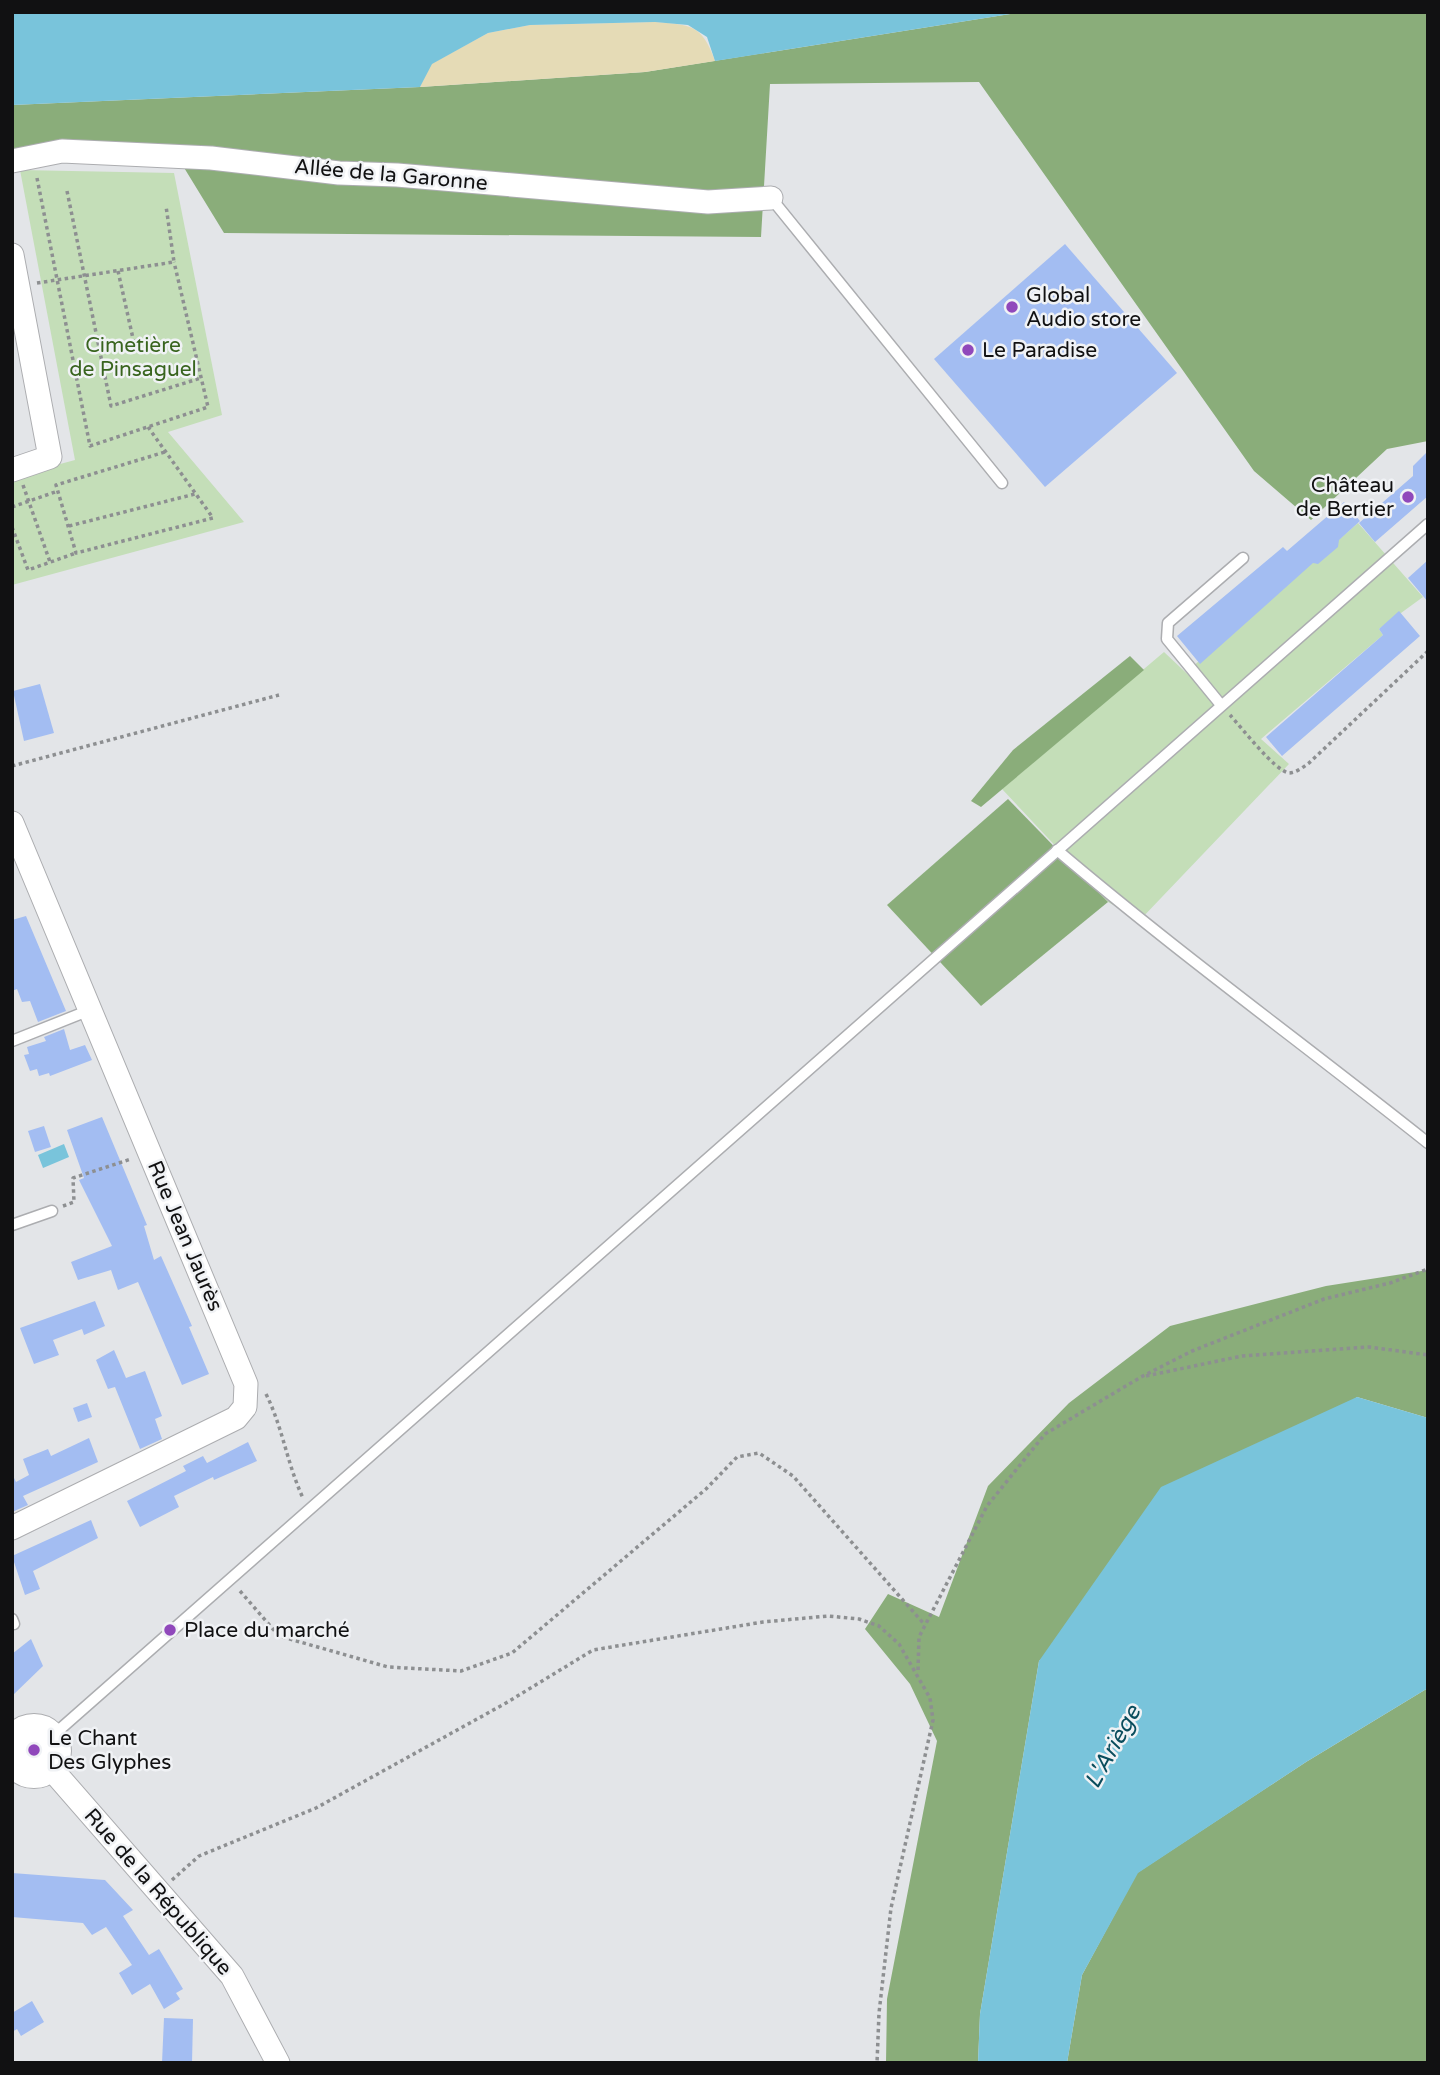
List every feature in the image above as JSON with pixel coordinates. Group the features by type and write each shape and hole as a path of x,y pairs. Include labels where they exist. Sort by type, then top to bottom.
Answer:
{"main road":[{"path":"15,1748 32,1772 49,1751"}],"street":[{"name":"Allée de la Garonne","path":"12,161 62,151 211,158 339,173 397,175 708,202 771,198"},
{"path":"12,255 50,457 17,477"},
{"name":"Rue Jean Jaurès","path":"12,823 246,1384"},
{"path":"12,1528 236,1418 245,1407 246,1384"},
{"name":"Rue de la République","path":"49,1751 160,1891 232,1976 278,2063"}],"lane":[{"path":"771,198 1002,483"},
{"path":"49,1751 229,1578 1428,524"},
{"path":"1221,705 1167,639 1168,623 1243,558"},
{"path":"1057,850 1140,920 1428,1143"},
{"path":"12,1041 90,1010"},
{"path":"12,1225 52,1211"}],"path":[{"path":"37,178 90,446 208,407 174,262 166,206"},
{"path":"68,191 111,406 201,378"},
{"path":"18,286 174,262"},
{"path":"118,271 134,343"},
{"path":"12,527 28,570 76,553 213,517 148,427"},
{"path":"76,553 56,485 165,452"},
{"path":"17,477 29,501 50,562"},
{"path":"12,507 58,491"},
{"path":"68,527 195,494"},
{"path":"1221,705 1273,762 1287,773 1294,773 1309,763 1428,651"},
{"path":"12,766 279,695"},
{"path":"52,1211 74,1202 73,1178 150,1153"},
{"path":"918,1672 919,1637 987,1506 1045,1434 1141,1377 1192,1351 1289,1312 1428,1269"},
{"path":"1141,1377 1242,1356 1369,1347 1428,1355"},
{"path":"246,1384 265,1391 285,1441 289,1467 308,1508"},
{"path":"229,1578 279,1636 388,1667 461,1671 512,1653 706,1489 737,1457 759,1453 793,1476 925,1625"},
{"path":"160,1891 199,1856 316,1808 506,1703 593,1650 697,1631 828,1616 859,1619 879,1626 899,1644 918,1672 930,1698 933,1720 891,1908 877,2063"}],"green space":[{"path":"1022,12 1428,12 1428,441 1387,449 1311,520 1254,471 979,82 770,84 761,237 224,233 183,166 12,159 12,105 420,87 645,72"},
{"name":"Cimetière de Pinsaguel","path":"20,170 174,173 222,415 168,432 244,522 12,585 12,477 75,460"},
{"path":"1358,523 1423,597 1379,629 1383,635 1261,739 1289,764 1140,920 1108,902 1002,789 1164,652 1216,701 1191,668"},
{"path":"1130,656 1144,670 981,807 971,801 1013,750"},
{"path":"1008,799 1108,902 981,1006 887,905"},
{"path":"1428,1270 1428,1418 1357,1397 1039,1661 980,2014 978,2063 886,2063 887,1999 937,1741 910,1684 865,1629 888,1594 939,1617 988,1486 1069,1403 1170,1326 1326,1286"},
{"path":"1428,1688 1428,2063 1067,2063 1082,1975 1137,1873 1306,1762"}],"sand":[{"path":"655,22 694,29 705,40 715,61 645,72 420,87 431,64 488,33 530,25"}],"water":[{"path":"12,12 1022,12 715,61 707,37 688,25 655,22 530,25 488,33 432,64 420,87 12,105"},
{"path":"64,1144 69,1157 43,1168 38,1155"},
{"name":"L'Ariège","path":"1357,1397 1428,1418 1428,1688 1306,1762 1138,1873 1082,1975 1067,2063 978,2063 980,2014 1039,1661 1161,1487"}],"building":[{"path":"1065,244 1177,373 1045,487 934,359"},
{"name":"Château de Bertier","path":"1428,451 1428,496 1375,542 1359,523 1413,476 1413,466"},
{"path":"1344,502 1360,521 1339,540 1338,547 1318,564 1313,563 1200,664 1177,636 1283,547 1287,551"},
{"name":"Château de Bertier","path":"1428,560 1428,602 1408,578"},
{"path":"1399,611 1420,636 1282,756 1266,737 1383,635 1379,629"},
{"path":"40,684 54,733 24,741 13,691"},
{"path":"26,916 66,1011 38,1022 30,1001 22,1002 17,989 12,991 12,920"},
{"path":"64,1029 70,1050 85,1045 92,1060 50,1076 49,1073 39,1076 37,1069 30,1071 24,1055 29,1054 27,1047 46,1041 44,1037"},
{"path":"102,1117 147,1225 144,1226 154,1260 161,1256 192,1326 189,1327 209,1374 182,1385 138,1282 118,1290 111,1270 78,1280 71,1262 112,1246 79,1180 84,1178 67,1130"},
{"path":"44,1126 51,1147 35,1152 28,1131"},
{"path":"95,1301 105,1326 84,1335 82,1329 53,1340 59,1355 34,1364 20,1328"},
{"path":"114,1350 126,1378 145,1371 162,1416 155,1419 162,1439 140,1449 115,1387 108,1389 96,1360"},
{"path":"87,1403 92,1417 78,1422 73,1408"},
{"path":"89,1438 98,1462 23,1496 28,1505 12,1512 12,1474 16,1482 29,1475 23,1459 48,1449 51,1456"},
{"path":"248,1442 257,1461 214,1480 213,1477 174,1496 179,1507 140,1527 127,1501 186,1471 183,1466 203,1456 207,1463"},
{"path":"91,1520 98,1538 33,1571 40,1589 25,1595 12,1556"},
{"path":"31,1639 43,1666 12,1696 12,1654"},
{"path":"12,1873 105,1880 133,1910 123,1916 149,1955 159,1949 183,1989 176,1993 180,1999 164,2009 150,1984 132,1995 119,1973 132,1965 106,1927 92,1935 83,1923 12,1917"},
{"path":"32,2001 44,2022 21,2036 17,2029 12,2032 12,2013"},
{"path":"164,2018 193,2019 192,2063 162,2063"}],"place":[{"name":"Global Audio store","path":"1012,307"},
{"name":"Le Paradise","path":"968,350"},
{"name":"Château de Bertier","path":"1408,497"},
{"name":"Place du marché","path":"170,1630"},
{"name":"Le Chant Des Glyphes","path":"34,1750"}]}
